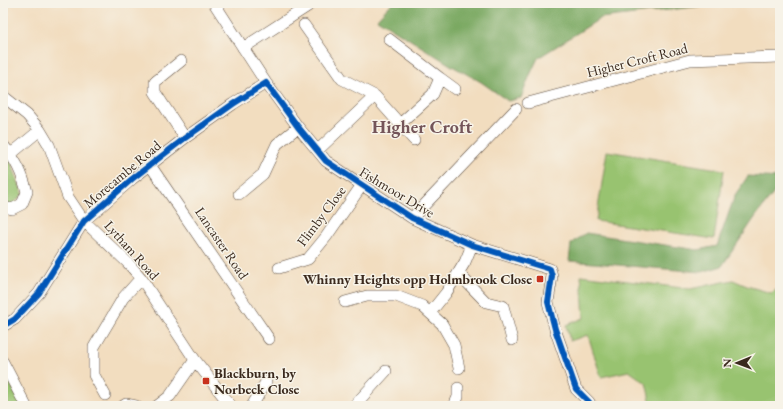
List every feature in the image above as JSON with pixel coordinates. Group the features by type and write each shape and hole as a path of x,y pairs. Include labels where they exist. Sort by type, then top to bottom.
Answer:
{"street":[{"name":"Fishmoor Drive","path":"214,3 266,83 298,127 326,161 412,218 472,245 549,268 551,270 552,276 548,302 555,329 576,389 591,406"},
{"path":"243,48 308,6"},
{"path":"304,25 342,79 375,96 414,140"},
{"path":"389,39 455,89"},
{"name":"Higher Croft Road","path":"528,103 690,60 780,57"},
{"path":"181,61 155,82 155,92 186,138"},
{"path":"400,124 433,94 440,78"},
{"name":"Morecambe Road","path":"3,326 14,319 39,293 84,221 150,165 233,104 266,83"},
{"name":"Lytham Road","path":"3,96 27,115 40,130 49,145 68,196 84,221 128,263 141,278 195,360 230,406"},
{"path":"318,150 375,96"},
{"path":"412,218 516,109"},
{"path":"239,194 263,174 277,144 298,127"},
{"path":"11,154 40,130"},
{"path":"3,145 11,154 22,174 27,192 22,204 12,209 3,207"},
{"name":"Lancaster Road","path":"150,165 269,339"},
{"name":"Flimby Close","path":"279,268 308,259 326,238 362,186"},
{"path":"430,313 446,293 458,274 472,245"},
{"path":"458,274 486,302 503,306 512,340"},
{"path":"105,395 94,375 94,347 123,298 141,278"},
{"path":"345,302 367,296 396,296 422,306 442,324 454,345 459,368"},
{"path":"157,406 170,396 195,360"},
{"path":"3,362 26,406"},
{"path":"354,406 386,371"},
{"path":"252,406 266,382"},
{"path":"454,406 458,397 458,388"},
{"path":"123,406 126,404 136,406"}],"green space":[{"path":"392,3 728,3 601,18 538,58 521,98 508,101 481,82 452,66 377,19"},
{"path":"607,151 724,170 714,239 596,221"},
{"path":"3,152 10,160 23,194 12,205 3,202"},
{"path":"748,176 780,178 780,185 756,216 722,266 702,272 569,261 571,244 586,233 698,250 717,246 735,195"},
{"path":"581,275 690,289 733,280 771,293 780,288 780,406 646,406 651,404 646,383 629,371 601,377 588,335 570,341 566,325 584,318"},
{"path":"3,370 22,406 3,406"}],"cycle path":[{"path":"3,326 15,319 39,293 84,221 132,179 185,138 266,83 298,127 326,161 412,218 472,245 550,269 552,276 548,302 555,329 576,389 591,406"}],"place":[{"name":"Whinny Heights opp Holmbrook Close","path":"540,279"},
{"name":"Blackburn, by Norbeck Close","path":"206,381"}],"district":[{"name":"Higher Croft","path":"422,126"}]}
